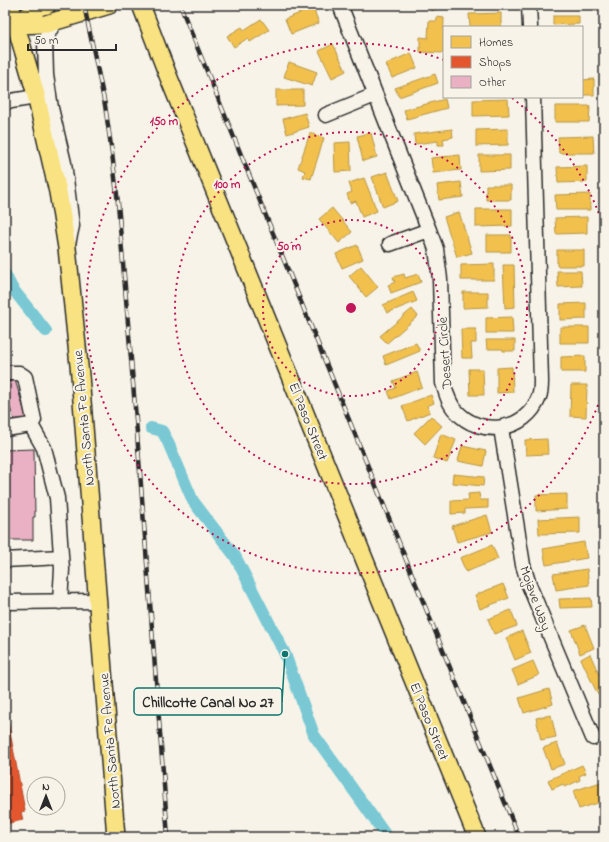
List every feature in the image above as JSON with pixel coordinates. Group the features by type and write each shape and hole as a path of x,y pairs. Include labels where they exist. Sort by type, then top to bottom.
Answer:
{"main road":[{"name":"North Santa Fe Avenue","path":"10,5 36,97 52,164 67,248 80,375 116,837"},
{"path":"16,25 41,6 47,5"},
{"path":"16,25 46,24 109,5"},
{"name":"El Paso Street","path":"141,5 477,837"}],"street":[{"name":"Desert Circle","path":"340,5 436,249 440,279 443,383 447,398 455,411 469,422 485,428 501,428 520,422 532,410 539,396 541,381 533,98"},
{"path":"529,5 530,26"},
{"path":"54,22 45,40 46,75 51,108 64,163 72,226 67,248"},
{"path":"326,115 375,95"},
{"path":"5,102 36,97"},
{"path":"390,244 429,230"},
{"path":"5,373 20,373 25,377 34,420 30,425 5,428"},
{"path":"30,425 44,448 57,498 62,570 60,602"},
{"name":"Mojave Way","path":"501,428 523,565 529,585 593,738"},
{"path":"5,560 61,557"},
{"path":"5,602 97,601"}],"building: Homes":[{"path":"429,5 445,5 445,6 431,11"},
{"path":"557,5 588,5 588,6 557,7"},
{"path":"313,8 319,23 291,34 285,19"},
{"path":"501,13 501,26 470,26 469,14"},
{"path":"553,16 579,16 579,24 553,25"},
{"path":"437,17 444,18 443,53 420,52 420,37 428,38 429,21 437,21"},
{"path":"261,19 269,30 250,42 248,38 234,47 227,36 242,27 244,30"},
{"path":"333,44 346,71 332,78 319,51"},
{"path":"411,53 417,68 392,78 386,64"},
{"path":"289,62 317,72 312,86 284,77"},
{"path":"435,74 438,83 399,97 395,88"},
{"path":"594,79 594,95 583,95 583,80"},
{"path":"276,90 303,90 303,105 276,106"},
{"path":"445,99 447,108 407,119 404,110"},
{"path":"508,99 509,115 473,116 473,100"},
{"path":"555,106 590,106 589,122 555,122"},
{"path":"305,113 309,127 287,134 283,119"},
{"path":"452,129 453,137 443,139 444,145 438,145 438,141 415,144 414,134"},
{"path":"508,129 508,145 476,146 476,130"},
{"path":"310,133 324,138 311,179 303,177 305,171 298,168"},
{"path":"371,133 377,157 363,161 357,136"},
{"path":"593,136 594,153 559,153 558,137"},
{"path":"350,142 351,171 335,172 334,143"},
{"path":"460,155 461,170 433,173 431,158"},
{"path":"479,155 510,155 510,170 479,171"},
{"path":"587,166 587,182 558,183 557,167"},
{"path":"387,172 398,201 383,207 372,177"},
{"path":"364,178 377,211 362,217 356,201 350,203 347,194 352,192 349,183"},
{"path":"461,182 463,197 439,200 437,185"},
{"path":"486,185 511,185 511,200 486,200"},
{"path":"590,194 590,210 556,210 555,195"},
{"path":"332,208 352,232 339,243 319,219"},
{"path":"476,209 512,209 512,226 476,227"},
{"path":"459,212 472,253 457,257 444,217"},
{"path":"587,217 587,233 556,234 555,218"},
{"path":"487,235 511,235 511,252 487,252"},
{"path":"357,245 363,259 342,268 336,254"},
{"path":"557,250 584,250 584,266 557,266"},
{"path":"494,264 494,280 461,280 461,265"},
{"path":"503,265 514,265 515,307 505,308"},
{"path":"361,266 378,287 366,297 349,276"},
{"path":"557,271 581,271 582,286 558,287"},
{"path":"404,274 405,278 418,274 421,282 391,293 388,285 395,282 393,277"},
{"path":"413,292 417,301 387,313 383,305"},
{"path":"463,292 488,292 488,307 463,308"},
{"path":"586,303 586,319 560,320 560,304"},
{"path":"412,309 418,316 387,343 380,336"},
{"path":"512,317 513,333 486,333 486,318"},
{"path":"560,327 589,327 589,343 560,343"},
{"path":"461,329 476,329 476,343 471,343 472,358 462,358"},
{"path":"486,340 515,340 515,351 487,349"},
{"path":"416,343 420,351 386,365 383,356"},
{"path":"585,356 585,372 561,372 561,357"},
{"path":"512,367 513,392 497,393 497,368"},
{"path":"469,369 483,369 484,395 470,395"},
{"path":"417,372 422,387 391,399 388,391 396,388 393,381"},
{"path":"571,385 587,385 586,417 570,416"},
{"path":"431,395 434,403 427,406 430,412 408,421 402,406"},
{"path":"431,416 442,426 425,444 414,433"},
{"path":"441,434 456,440 447,463 433,458"},
{"path":"547,439 548,454 526,455 525,440"},
{"path":"462,446 486,451 483,466 458,461"},
{"path":"453,474 484,477 483,486 452,483"},
{"path":"479,493 480,500 488,500 488,508 465,509 465,513 451,514 451,501 469,500 468,494"},
{"path":"567,494 567,509 536,511 536,495"},
{"path":"487,515 492,532 457,542 452,526"},
{"path":"580,517 580,533 539,534 538,519"},
{"path":"584,542 587,558 546,565 543,549"},
{"path":"492,545 498,559 466,572 460,558"},
{"path":"587,569 589,585 556,590 553,574"},
{"path":"503,584 509,598 480,609 475,595"},
{"path":"591,598 592,607 560,608 559,599"},
{"path":"511,610 517,626 494,634 488,619"},
{"path":"585,625 594,648 580,654 571,630"},
{"path":"522,631 531,653 515,660 506,638"},
{"path":"590,654 604,686 604,692 598,695 581,659"},
{"path":"533,661 539,675 518,684 512,670"},
{"path":"549,689 553,704 524,713 519,698"},
{"path":"551,715 556,737 541,740 536,718"},
{"path":"557,743 565,764 551,769 543,748"},
{"path":"582,765 586,773 579,776 580,780 565,787 563,784 552,789 548,780"},
{"path":"604,781 604,801 579,809 573,791"}],"building: Shops":[{"path":"5,715 7,716 25,811 21,812 23,820 5,824"}],"building: Other":[{"path":"15,380 27,419 15,423 5,392 5,383"},
{"path":"34,449 35,517 33,517 33,540 5,540 5,450"}],"waterway":[{"path":"5,274 12,288 46,331"},
{"path":"151,428 162,431 193,501 235,556 285,654 314,735 387,837"}],"railway":[{"path":"84,5 105,105 118,203 168,837"},
{"path":"180,5 519,837"}],"place":[{"name":"Chillcotte Canal No 27","path":"285,654"}]}
